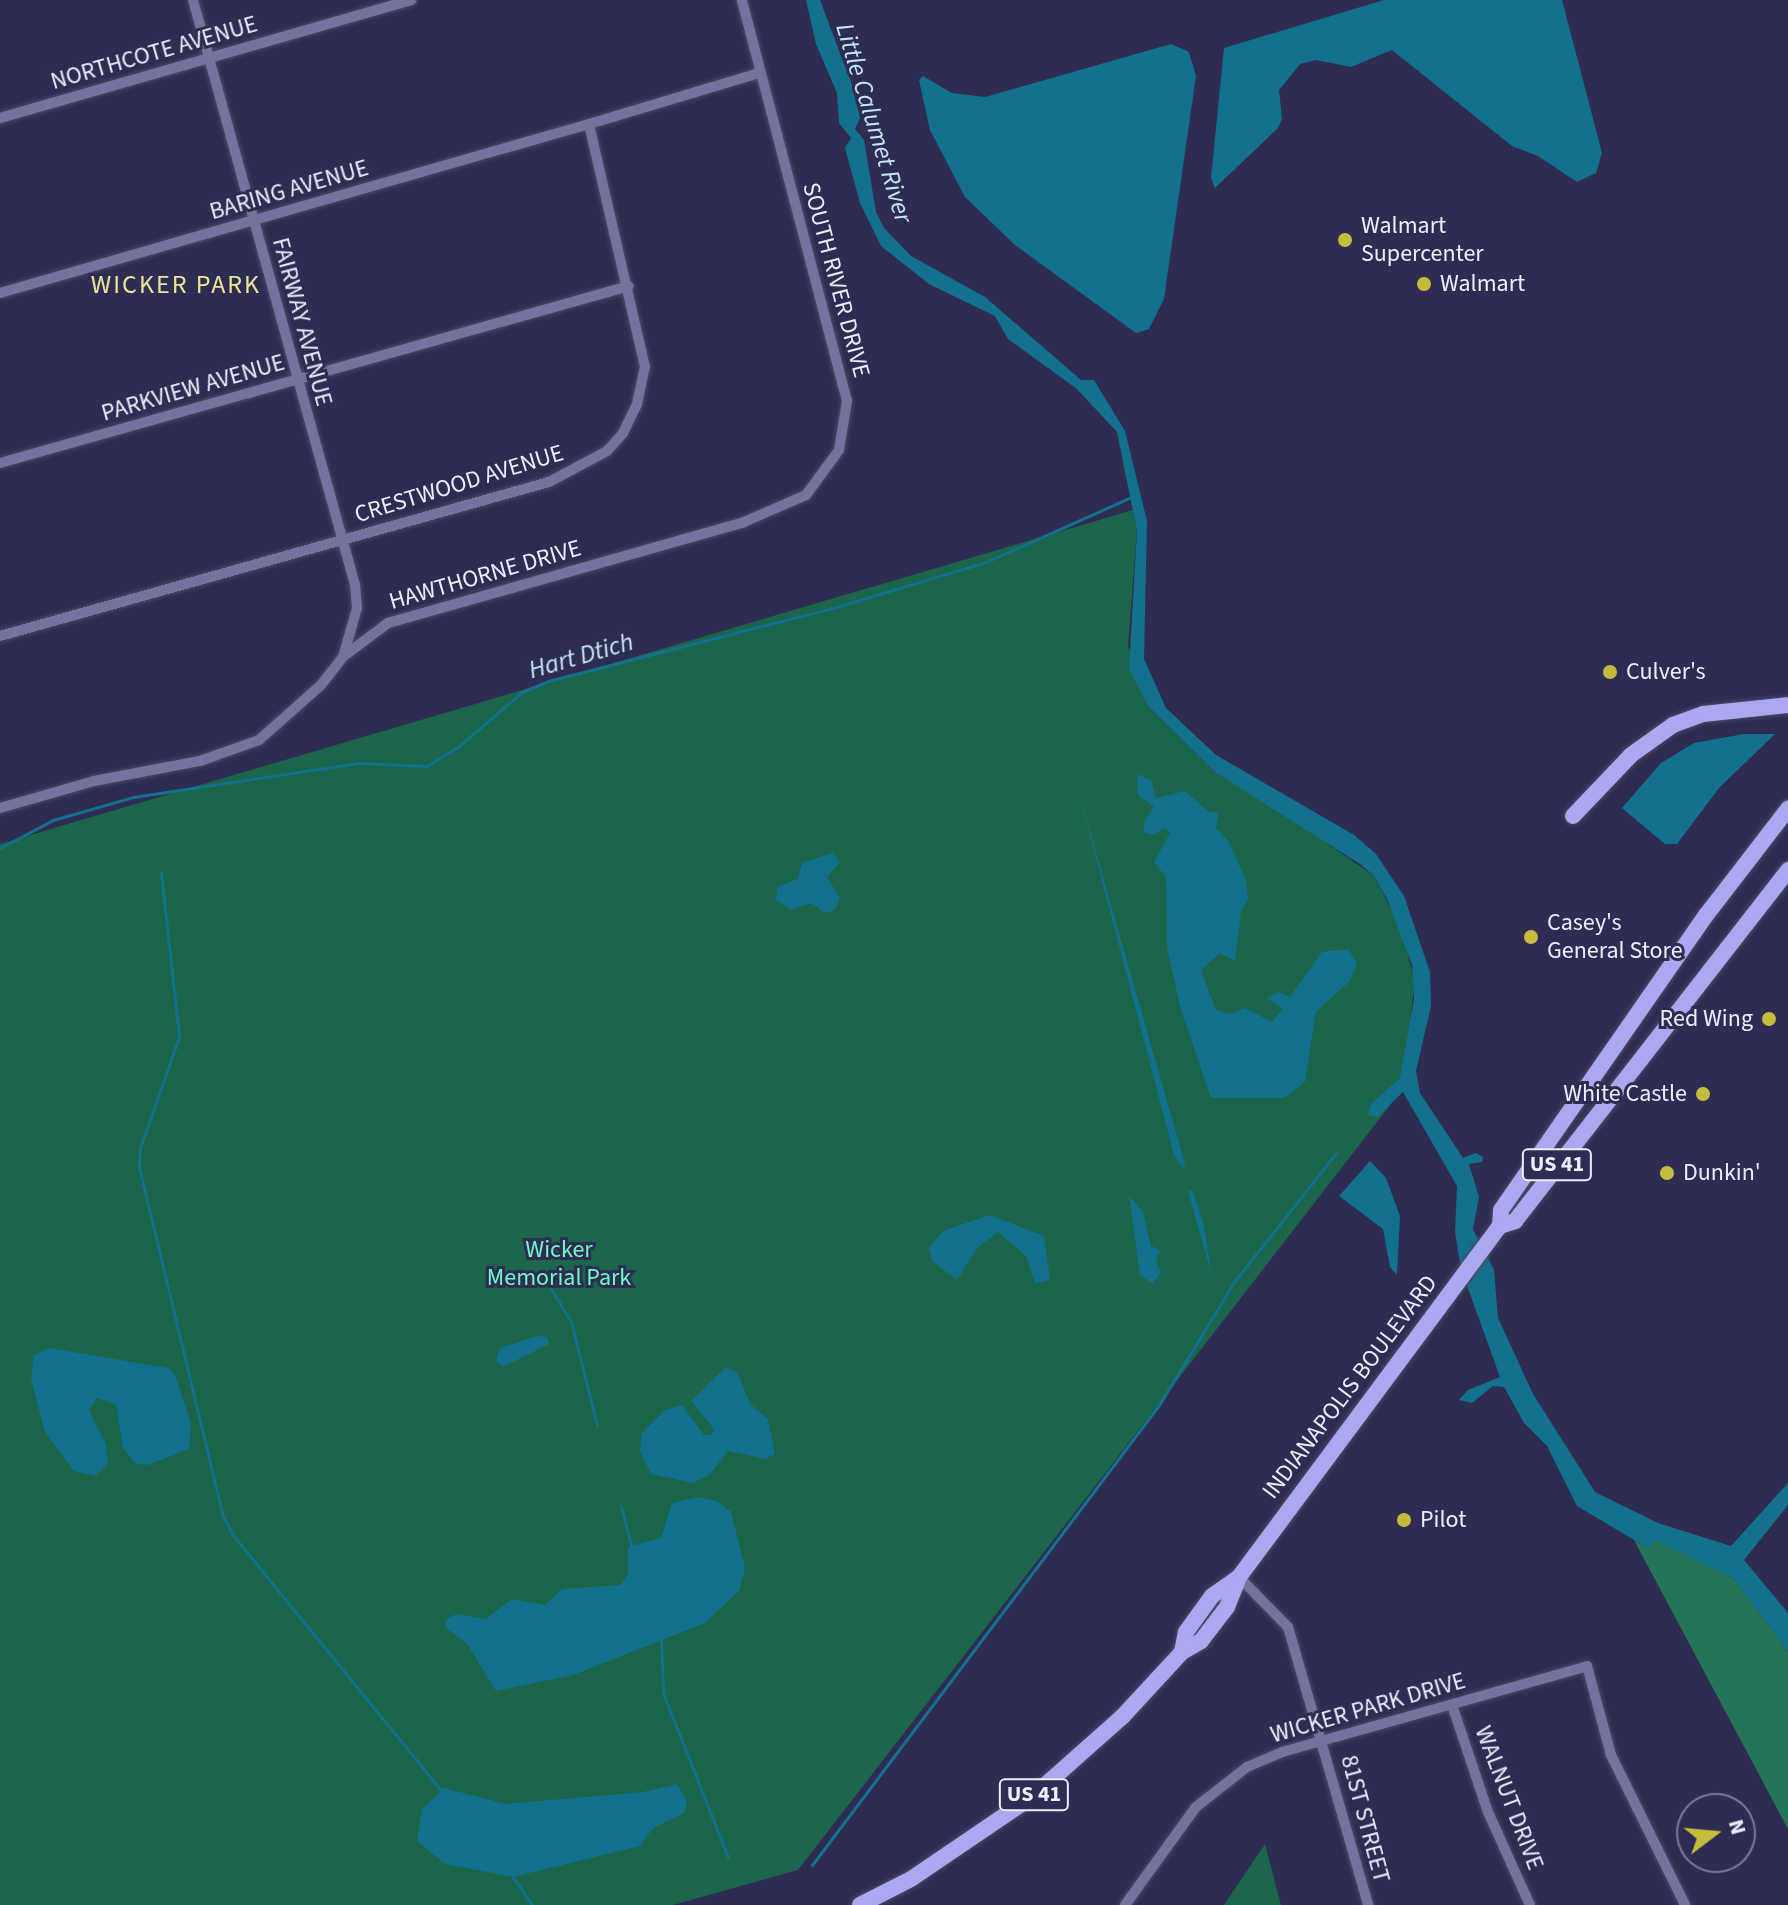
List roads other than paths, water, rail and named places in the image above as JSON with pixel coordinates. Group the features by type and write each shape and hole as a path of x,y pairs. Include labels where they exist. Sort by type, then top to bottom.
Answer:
{"highway":[{"path":"1573,816 1631,755 1673,725 1703,714 1788,705"},
{"name":"INDIANAPOLIS BOULEVARD","path":"860,1905 911,1879 1033,1796 1114,1724 1182,1652 1186,1632 1212,1596 1239,1577 1500,1226 1501,1210 1509,1198 1707,914 1788,809"},
{"name":"INDIANAPOLIS BOULEVARD","path":"1500,1226 1515,1221 1788,870"}],"street":[{"name":"FAIRWAY AVENUE","path":"193,0 296,380 343,540 357,608 344,656"},
{"name":"NORTHCOTE AVENUE","path":"0,118 411,0"},
{"name":"SOUTH RIVER DRIVE","path":"742,0 759,73 844,380 847,419 839,450 806,495 744,522"},
{"path":"589,124 759,73"},
{"name":"BARING AVENUE","path":"0,293 589,124"},
{"name":"CRESTWOOD AVENUE","path":"0,636 549,482 607,451 623,433 637,404 645,367 629,286 589,124"},
{"name":"PARKVIEW AVENUE","path":"0,463 629,286"},
{"name":"HAWTHORNE DRIVE","path":"0,808 94,781 212,758 259,740 321,685 344,656 388,623 744,522"},
{"name":"81ST STREET","path":"1239,1577 1288,1627 1368,1905"},
{"name":"WICKER PARK DRIVE","path":"1125,1905 1210,1793 1263,1759 1587,1666 1611,1755 1685,1905"},
{"name":"WALNUT DRIVE","path":"1452,1705 1488,1812 1530,1905"}],"water":[{"path":"806,0 820,0 852,85 860,118 855,129 864,140 876,212 884,228 911,256 985,297 1081,380 1094,380 1125,431 1147,521 1144,659 1166,708 1216,755 1354,835 1376,854 1404,896 1430,972 1431,1006 1416,1071 1420,1093 1463,1158 1476,1153 1483,1157 1482,1162 1469,1164 1479,1197 1473,1229 1494,1270 1498,1318 1533,1394 1595,1492 1658,1523 1731,1546 1788,1483 1788,1505 1744,1560 1788,1613 1788,1651 1733,1578 1653,1539 1653,1545 1646,1547 1577,1506 1547,1446 1524,1423 1504,1387 1493,1386 1472,1403 1459,1400 1468,1390 1500,1377 1461,1269 1455,1232 1457,1186 1403,1092 1377,1117 1368,1115 1371,1104 1400,1078 1414,998 1412,965 1388,901 1374,876 1360,864 1215,772 1148,706 1129,669 1137,531 1117,432 1077,389 1008,339 995,316 929,284 881,246 860,203 845,148 851,138 839,123 837,93 816,44"},
{"path":"1384,0 1562,0 1602,153 1596,173 1577,182 1538,156 1512,146 1392,50 1351,67 1316,60 1300,64 1279,90 1282,119 1278,128 1215,188 1211,178 1224,48"},
{"path":"1171,44 1189,52 1196,76 1164,299 1149,329 1136,333 1015,245 965,197 930,130 919,80 923,76 952,93 985,97"},
{"path":"1744,734 1775,734 1719,788 1677,844 1665,844 1622,808 1661,763 1694,743"},
{"path":"1137,774 1151,780 1156,798 1185,791 1209,812 1219,813 1216,828 1229,842 1246,881 1248,899 1241,912 1235,961 1220,953 1201,970 1216,1010 1230,1014 1245,1008 1272,1022 1283,1009 1267,998 1279,992 1290,997 1322,952 1348,949 1357,963 1350,981 1316,1012 1305,1082 1284,1098 1211,1098 1180,1006 1167,948 1166,877 1154,862 1170,833 1165,828 1153,835 1144,833 1144,822 1154,807 1138,795"},
{"path":"1079,793 1185,1164 1184,1170 1174,1155"},
{"path":"832,853 840,862 827,877 840,898 835,910 825,913 811,903 792,910 776,900 777,887 798,879 802,863"},
{"path":"1370,1161 1386,1178 1400,1216 1397,1275 1390,1267 1383,1229 1339,1196"},
{"path":"1188,1191 1193,1191 1204,1226 1212,1277"},
{"path":"1129,1196 1143,1212 1151,1246 1160,1250 1156,1262 1161,1272 1153,1284 1140,1275"},
{"path":"989,1215 1044,1236 1050,1280 1035,1283 1026,1256 998,1232 978,1247 957,1280 932,1261 929,1248 943,1231"},
{"path":"537,1336 547,1337 549,1344 503,1367 496,1362 500,1348"},
{"path":"49,1348 168,1368 175,1375 191,1423 189,1449 148,1465 135,1463 123,1448 116,1405 97,1398 89,1410 106,1444 108,1464 96,1476 74,1471 45,1432 31,1379 34,1355"},
{"path":"726,1367 738,1373 750,1404 768,1419 775,1454 765,1459 728,1451 710,1474 693,1483 651,1474 640,1451 642,1433 665,1410 682,1405 704,1435 712,1435 714,1429 691,1401"},
{"path":"697,1497 717,1501 731,1512 745,1568 739,1591 705,1623 573,1675 496,1691 468,1645 445,1627 446,1619 457,1614 486,1619 512,1599 545,1605 562,1589 620,1585 628,1575 628,1547 661,1538 672,1503"},
{"path":"677,1784 687,1802 684,1813 653,1828 640,1846 513,1877 445,1864 417,1841 422,1809 444,1788 506,1804 643,1792"}],"waterway":[{"name":"Hart Dtich","path":"0,848 53,820 133,797 358,763 427,766 458,747 522,692 548,681 836,607 986,562 1129,498"},
{"path":"161,873 179,1037 140,1148 139,1167 223,1516 232,1534 441,1790"},
{"path":"812,1865 1159,1405 1234,1282 1336,1153"},
{"path":"545,1279 571,1322 597,1425"},
{"path":"621,1506 631,1545"},
{"path":"661,1641 663,1693 728,1857"},
{"path":"513,1877 532,1905"}],"place":[{"name":"Walmart Supercenter","path":"1345,240"},
{"name":"Walmart","path":"1424,284"},
{"name":"Culver's","path":"1610,672"},
{"name":"Casey's General Store","path":"1531,937"},
{"name":"Red Wing","path":"1769,1019"},
{"name":"White Castle","path":"1703,1094"},
{"name":"Dunkin'","path":"1667,1173"},
{"name":"Pilot","path":"1404,1520"}],"district":[{"name":"WICKER PARK","path":"176,285"}],"water label":[{"name":"Little Calumet River","path":"874,123"}],"park label":[{"name":"Wicker Memorial Park","path":"559,1264"}]}
